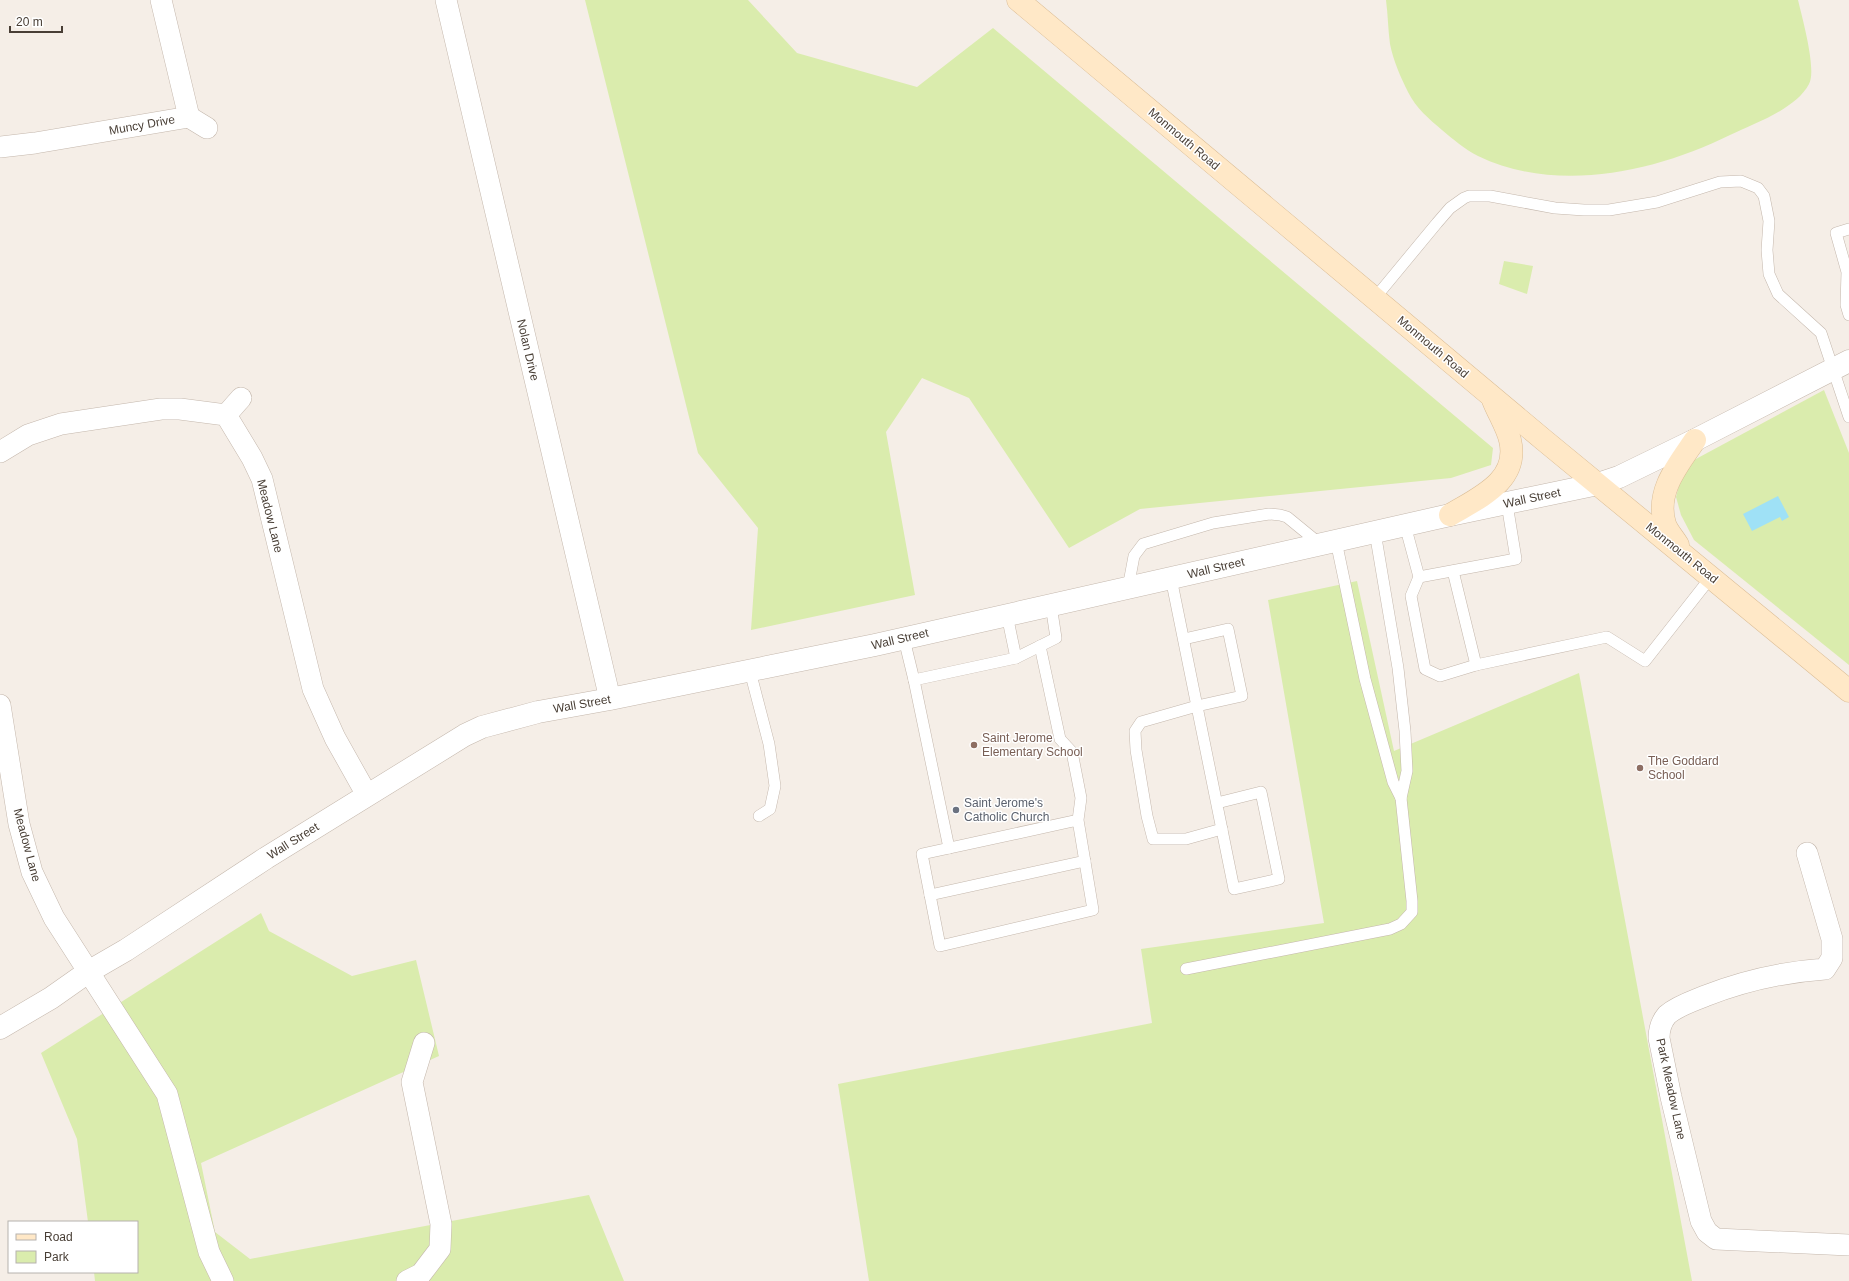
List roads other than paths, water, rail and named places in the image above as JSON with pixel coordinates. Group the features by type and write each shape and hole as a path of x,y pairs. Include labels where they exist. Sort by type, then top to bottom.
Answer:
{"main road":[{"name":"Monmouth Road","path":"1018,0 1491,396 1849,692"},
{"path":"1450,515 1494,487 1503,478 1510,467 1513,455 1510,439 1491,396"},
{"path":"1685,556 1665,524 1662,498 1672,473 1695,440"}],"street":[{"name":"Muncy Drive","path":"0,147 35,143 189,117 161,0"},
{"name":"Nolan Drive","path":"446,0 610,699"},
{"path":"189,117 207,128"},
{"name":"Wall Street","path":"0,1028 51,998 88,972 126,950 442,748 482,727 538,712 610,699 904,638 1450,515 1598,484 1619,477 1695,440 1840,365"},
{"path":"0,452 28,435 45,428 61,424 162,409 180,409 226,415 241,398"},
{"name":"Meadow Lane","path":"226,415 252,458 262,480 313,689 335,738 367,795"},
{"name":"Meadow Lane","path":"0,705 19,824 32,872 54,918 167,1094 209,1252 223,1281"},
{"name":"Park Meadow Lane","path":"1807,853 1832,939 1832,958 1825,969 1794,971 1751,980 1692,1001 1667,1015 1659,1029 1659,1038 1671,1096 1701,1221 1707,1232 1716,1239 1849,1245"},
{"path":"407,1281 421,1274 440,1249 441,1224 412,1082 424,1043"}],"lane":[{"path":"1375,298 1450,208 1469,196 1490,196 1555,208 1608,210 1657,202 1720,182 1741,181 1758,188 1764,196 1769,221 1769,274 1778,294 1821,333 1840,365 1849,417"},
{"path":"1849,229 1836,233 1847,272 1846,304 1849,315"},
{"path":"1419,577 1516,559 1507,504"},
{"path":"1128,588 1134,556 1143,544 1213,523 1269,514 1280,515 1287,517 1328,543 1393,782 1401,798"},
{"path":"1406,525 1419,577 1411,596 1425,668 1440,676 1476,665 1607,637 1645,661 1711,577"},
{"path":"1186,969 1390,929 1401,924 1412,912 1401,798 1407,771 1405,731 1398,668 1375,532"},
{"path":"1453,571 1476,665"},
{"path":"1171,578 1234,889 1279,879 1262,792 1217,803"},
{"path":"914,680 1016,658 1056,638 1051,605"},
{"path":"1007,615 1016,658"},
{"path":"1184,639 1228,629 1242,696 1197,706 1141,722 1135,731 1136,750 1147,816 1153,839 1186,839 1222,829"},
{"path":"904,638 949,848"},
{"path":"1040,646 1060,739 1072,752 1081,798 1078,820 1094,910 940,946 922,854 1078,820"},
{"path":"750,670 769,744 774,786 770,809 759,816"},
{"path":"930,895 1085,861"}],"water":[{"path":"1778,496 1789,517 1782,521 1780,517 1752,531 1743,514"}],"place":[{"name":"Saint Jerome Elementary School","path":"974,745"},
{"name":"The Goddard School","path":"1640,768"},
{"name":"Saint Jerome's Catholic Church","path":"956,810"}]}
